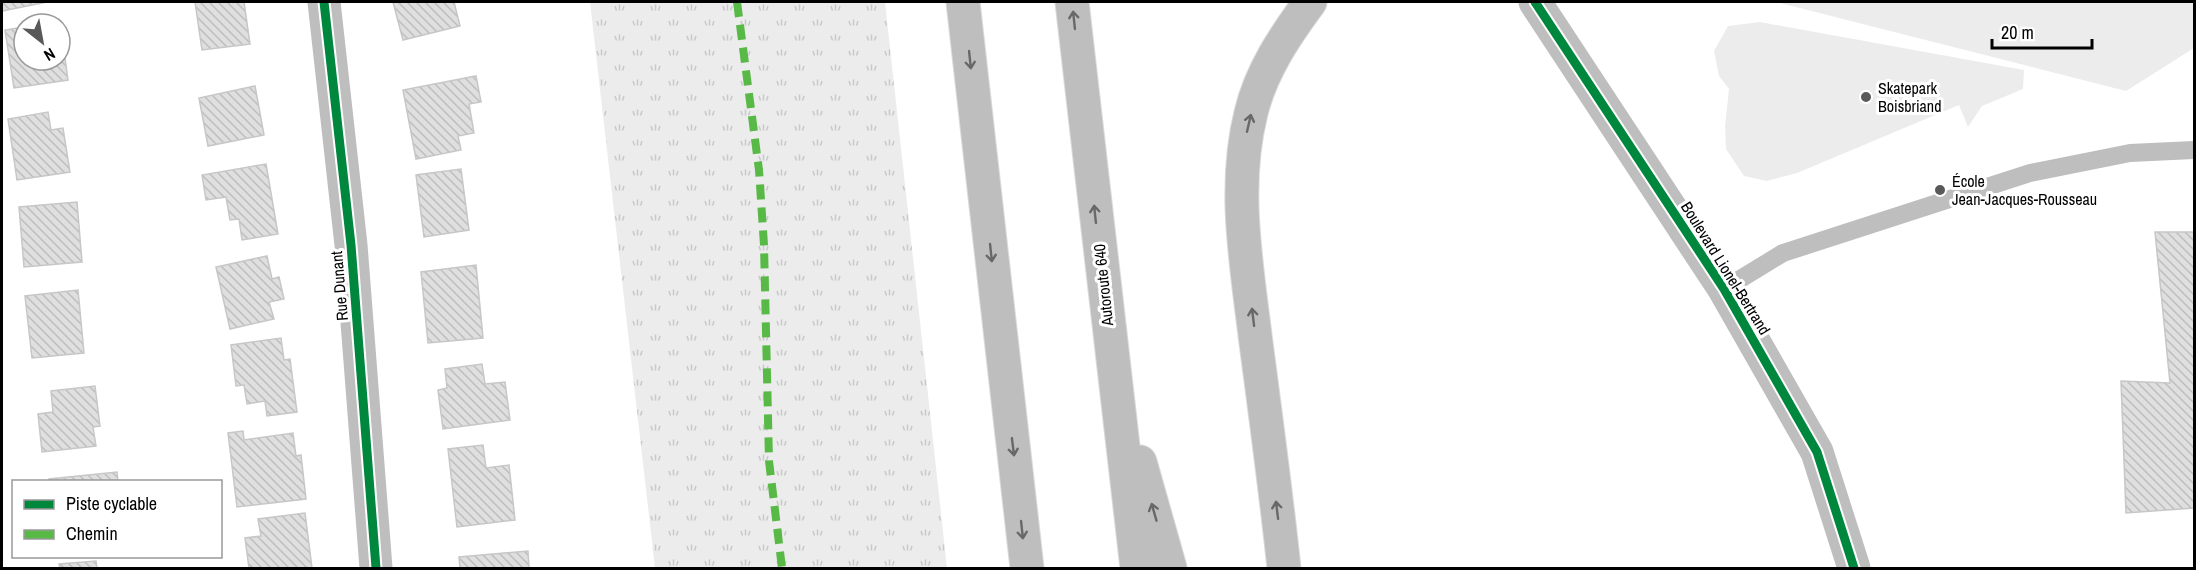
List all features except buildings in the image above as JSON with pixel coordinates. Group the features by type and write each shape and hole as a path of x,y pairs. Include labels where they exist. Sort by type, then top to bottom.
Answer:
{"main road":[{"name":"Rue Dunant","path":"324,2 351,245 376,568"},
{"path":"963,2 1027,568"},
{"name":"Autoroute 640","path":"1072,2 1137,568"},
{"path":"1284,568 1250,293 1241,171 1246,132 1261,83 1273,55 1310,2"},
{"name":"Boulevard Lionel-Bertrand","path":"1535,2 1724,289 1817,452 1854,568"},
{"path":"1111,356 1170,568"}],"lane":[{"path":"1724,289 1784,253 2030,173 2130,153 2194,150"}],"green space":[{"path":"590,2 885,2 947,568 655,568"},
{"path":"1776,2 2194,2 2194,48 2126,91"},
{"name":"Skatepark Boisbriand","path":"1760,22 2024,70 2023,89 1982,106 1968,127 1959,105 1797,173 1767,181 1744,176 1726,149 1725,126 1729,89 1719,76 1714,51 1728,26"}],"marked path":[{"path":"737,2 759,170 764,245 769,461 782,568"}],"cycle path":[{"path":"324,2 351,245 376,568"},
{"path":"1535,2 1724,289 1817,452 1854,568"}],"place":[{"name":"Skatepark Boisbriand","path":"1866,97"},
{"name":"École Jean-Jacques-Rousseau","path":"1940,190"}]}
